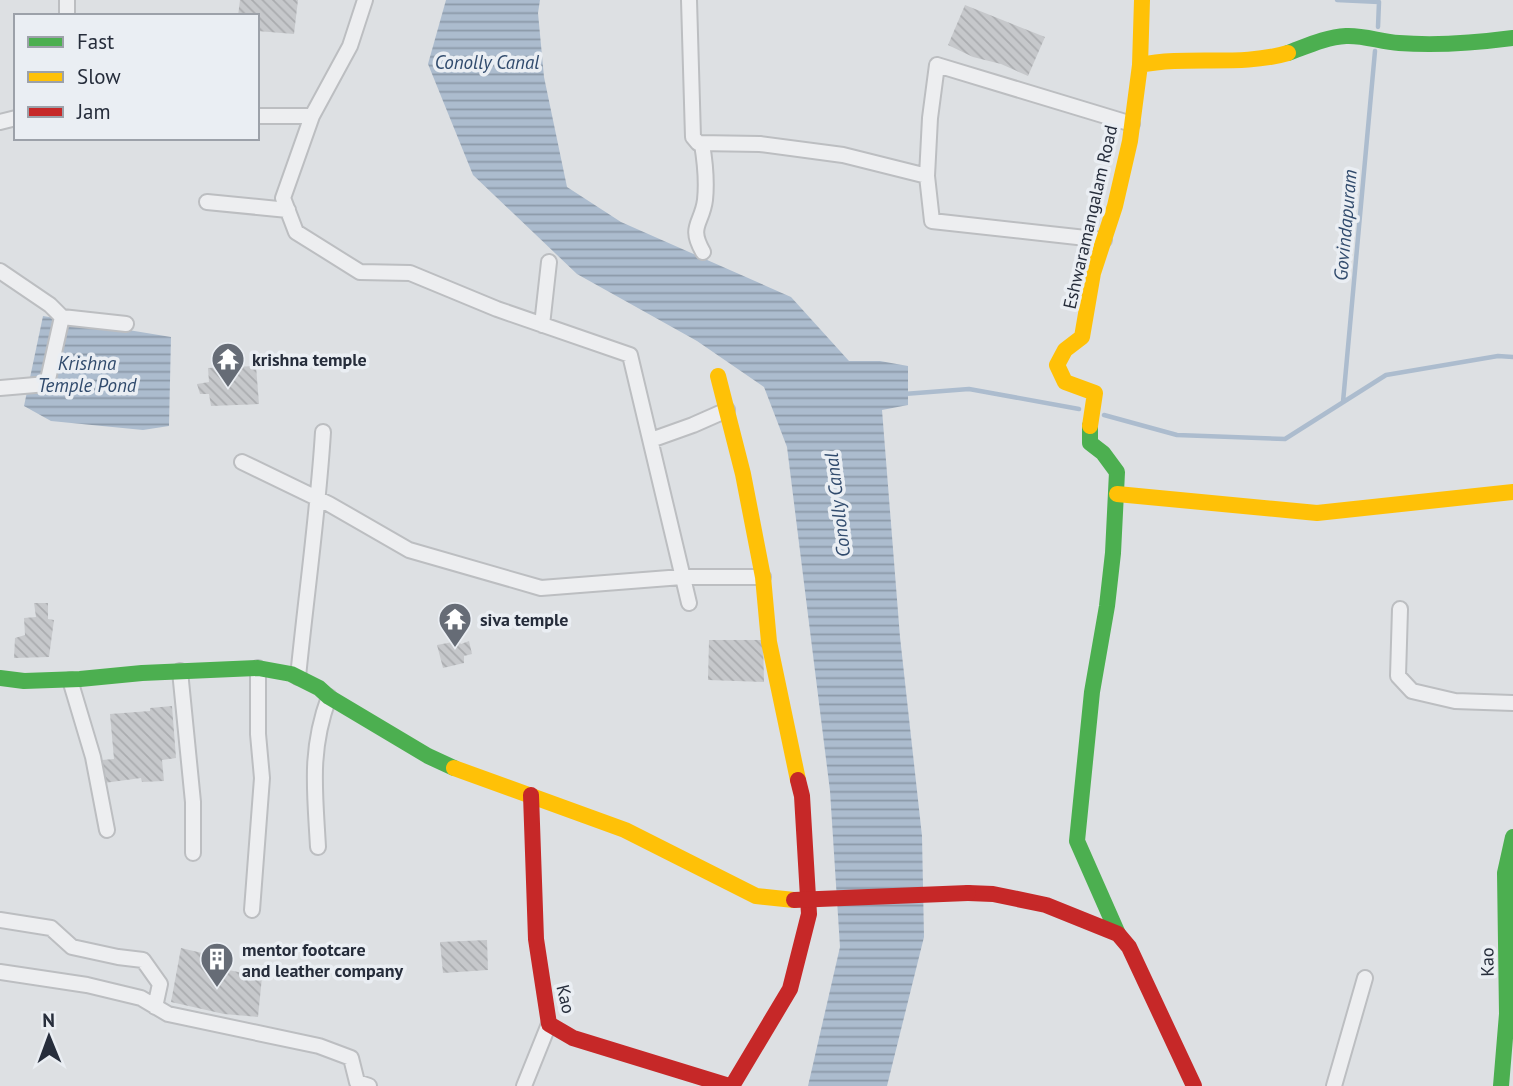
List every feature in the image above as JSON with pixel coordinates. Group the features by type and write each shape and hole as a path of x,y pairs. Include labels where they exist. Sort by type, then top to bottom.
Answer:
{"street":[{"path":"365,0 350,46 313,116 284,198 296,232 360,272 410,273 497,309 630,355 689,603"},
{"path":"689,0 694,141 702,144 760,144 843,155 927,176"},
{"name":"Eshwaramangalam Road","path":"1117,494 1117,472 1103,453 1090,443 1095,393 1065,383 1058,370 1060,357 1082,337 1093,273 1115,206 1132,124 1140,65 1142,0"},
{"path":"1140,65 1159,60 1217,60 1279,55 1324,39 1348,36 1394,43 1446,45 1513,38"},
{"path":"1104,240 932,221 927,176 930,118 937,65 1132,124"},
{"path":"259,116 313,116"},
{"path":"702,144 705,204 695,239 702,252"},
{"path":"207,202 288,210"},
{"path":"542,325 549,262"},
{"path":"0,271 50,305 62,317 126,324"},
{"path":"0,388 47,384 62,317"},
{"path":"718,376 743,474 763,577 769,642 802,796 809,914 790,989 730,1086"},
{"path":"651,440 727,410"},
{"path":"298,677 319,499 323,432"},
{"path":"242,462 319,499 409,550 541,587 682,576 763,577"},
{"path":"1194,1086 1129,947 1118,934 1077,841 1092,692 1113,553 1117,494 1317,513 1513,492"},
{"path":"1400,609 1398,676 1412,691 1455,701 1513,703"},
{"path":"0,678 24,681 70,680 180,671 258,668 280,671 319,688 328,697 428,756 476,777 625,830 756,895 778,901 968,892 993,894 1046,905 1118,934"},
{"path":"251,910 262,778 258,734 258,668"},
{"path":"180,671 192,802 193,853"},
{"path":"70,680 93,757 107,830"},
{"path":"318,847 314,762 318,726 328,697"},
{"name":"Kao","path":"531,795 540,971 550,1024 573,1038 730,1086"},
{"name":"Kao","path":"1501,1086 1510,1014 1505,873 1513,837"},
{"path":"0,920 51,928 72,947 144,960 160,984 155,1006"},
{"path":"0,972 87,985 141,998 168,1014 330,1050 351,1058 357,1082 369,1086"},
{"path":"1334,1086 1365,978"},
{"path":"524,1086 550,1024"}],"water":[{"name":"Conolly Canal","path":"446,0 540,0 538,13 544,77 567,187 621,222 791,297 849,361 880,361 908,366 908,405 882,410 900,637 922,836 924,937 887,1086 808,1086 840,947 830,791 787,447 764,387 697,341 577,274 473,175 428,64"},
{"name":"Krishna Temple Pond","path":"43,316 171,337 169,426 143,430 51,421 24,406"}],"building":[{"path":"240,0 298,0 294,34 259,31 259,14 238,14"},
{"path":"965,5 1045,37 1028,76 1001,64 973,57 948,45"},
{"name":"krishna temple","path":"256,366 259,404 211,406 209,394 200,394 197,384 209,382 208,368"},
{"path":"34,603 48,603 48,619 54,620 49,657 14,658 15,638 25,635 24,618 36,617"},
{"path":"709,640 763,640 764,682 708,680"},
{"name":"siva temple","path":"458,641 461,644 469,641 472,654 464,656 464,663 443,668 437,645"},
{"path":"172,706 176,758 162,760 164,781 142,782 141,778 104,783 102,760 114,759 110,714 150,711 150,708"},
{"path":"487,940 488,970 443,973 440,942"},
{"name":"mentor footcare and leather company","path":"181,948 219,957 224,969 262,977 258,1017 224,1014 171,1002"}],"waterway":[{"name":"Govindapuram","path":"1337,0 1379,2 1378,27"},
{"name":"Govindapuram","path":"1343,402 1375,51"},
{"path":"1104,415 1177,435 1285,439 1386,375 1498,356 1513,357"},
{"path":"904,394 969,389 1079,409"}],"traffic: fast":[{"path":"1288,53 1324,40 1346,36 1428,44 1513,38"},
{"path":"1090,426 1090,443 1103,453 1117,472 1113,553 1092,692 1077,841 1118,934"},
{"path":"0,678 24,681 80,679 142,673 258,668 291,674 319,688 329,697 428,756 454,768"},
{"path":"1501,1086 1507,1014 1505,873 1513,837"}],"traffic: slow":[{"path":"1140,65 1142,0"},
{"path":"1090,426 1095,393 1065,382 1057,365 1065,350 1082,337 1093,273 1115,206 1130,141 1140,65 1252,59 1288,53"},
{"path":"718,376 743,474 763,577 769,642 798,780"},
{"path":"1117,494 1317,513 1513,492"},
{"path":"454,768 625,830 756,896 794,900"}],"traffic: jam":[{"path":"732,1086 790,989 809,914 802,796 798,780"},
{"path":"531,795 536,939 549,1024 573,1038 729,1086"},
{"path":"968,893 993,894 1046,905 1118,934 1129,947 1194,1086"},
{"path":"794,900 968,893"}],"place":[{"name":"krishna temple","path":"228,389"},
{"name":"siva temple","path":"455,649"},
{"name":"mentor footcare and leather company","path":"217,989"}]}
